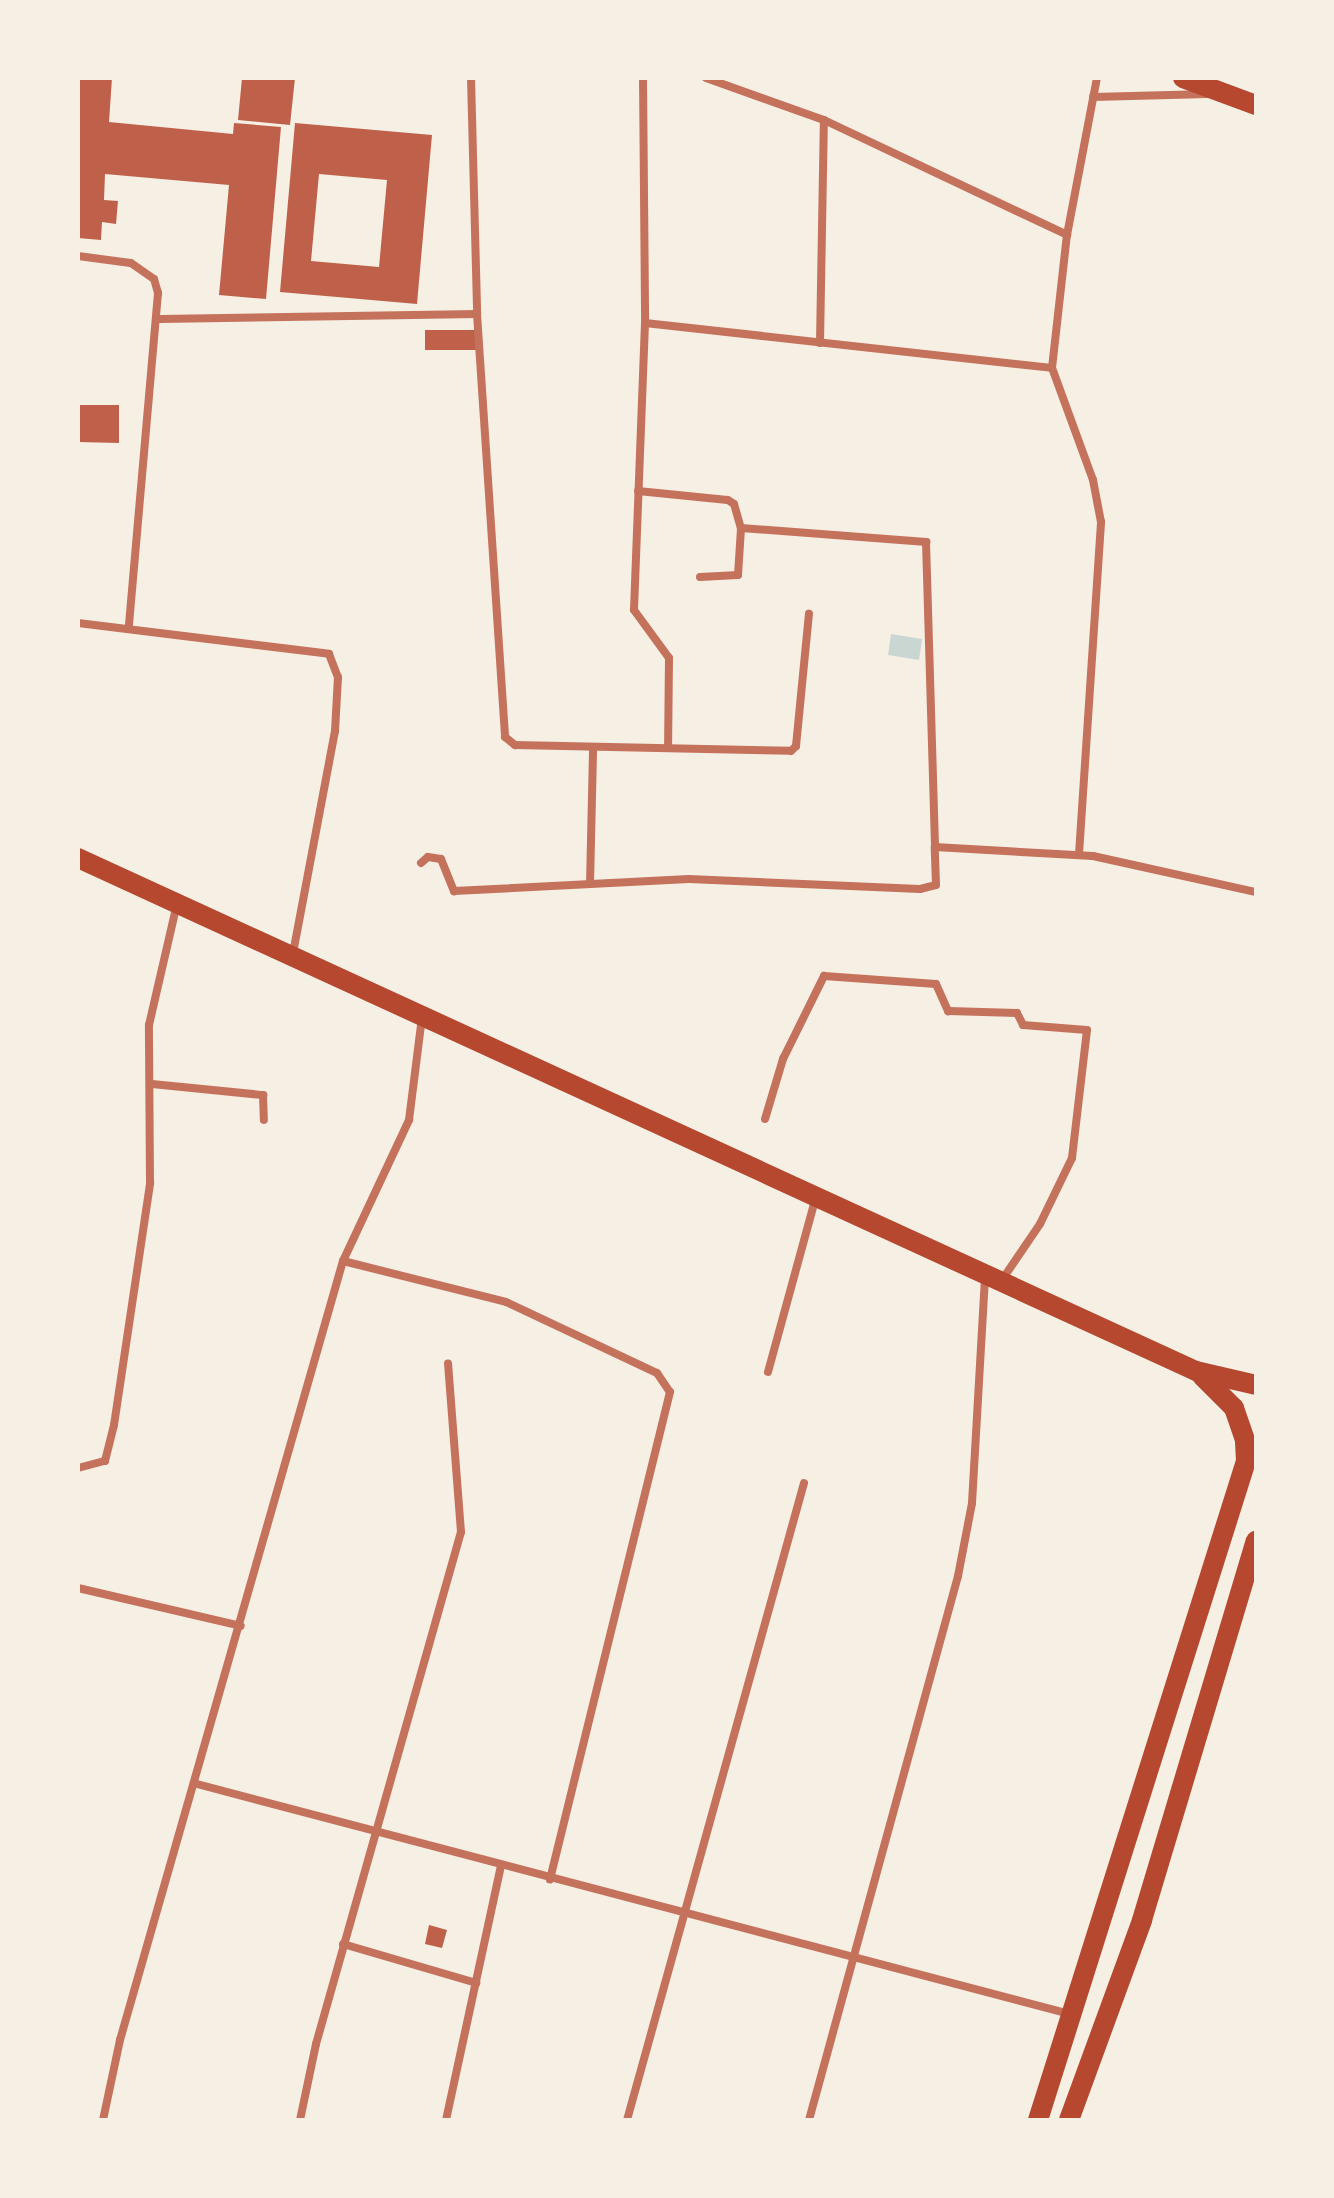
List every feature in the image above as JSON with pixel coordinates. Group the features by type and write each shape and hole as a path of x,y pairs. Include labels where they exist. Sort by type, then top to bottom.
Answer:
{"main road":[{"path":"1183,78 1256,105"},
{"path":"78,858 1196,1371 1256,1385"},
{"path":"1038,2120 1246,1461 1245,1440 1234,1408 1196,1371"},
{"path":"1069,2120 1142,1920 1256,1541"}],"street":[{"path":"471,78 477,314 505,737 515,745 795,749 809,614"},
{"path":"643,78 645,323 634,610 669,658 668,747"},
{"path":"706,78 824,120 1067,235"},
{"path":"1079,854 1101,522 1093,480 1052,368 1067,235 1097,78"},
{"path":"1093,97 1224,94"},
{"path":"820,343 824,120"},
{"path":"78,256 131,263 144,269 158,293 160,319 129,627"},
{"path":"160,319 477,314"},
{"path":"645,323 1052,368"},
{"path":"638,491 728,500 734,504 741,528 738,575 700,577"},
{"path":"421,863 428,857 441,859 454,891 689,879 929,888 938,878 926,542 741,528"},
{"path":"78,623 329,654 335,664 335,731 293,957"},
{"path":"590,884 593,748"},
{"path":"935,847 1079,854 1256,892"},
{"path":"78,1468 100,1464 108,1453 150,1183 152,1084 149,1025 177,904"},
{"path":"765,1119 783,1059 824,976 936,984 948,1011 1017,1013 1023,1025 1087,1030 1072,1158 1040,1224 993,1278 974,1490 961,1562 809,2120"},
{"path":"103,2120 120,2040 197,1784 343,1261 409,1120 422,1016"},
{"path":"152,1084 263,1095 264,1120"},
{"path":"768,1372 816,1197"},
{"path":"343,1261 506,1302 657,1373 670,1392 550,1879"},
{"path":"300,2120 343,1944 461,1532 448,1363"},
{"path":"627,2120 804,1483"},
{"path":"78,1588 241,1626"},
{"path":"197,1784 853,1960 1070,2014"},
{"path":"446,2120 501,1866"},
{"path":"343,1944 476,1983"}],"shaded area":[{"path":"891,634 922,639 919,660 888,655"}],"building":[{"path":"78,78 112,78 109,122 233,134 234,123 281,127 266,299 219,295 229,185 105,174 104,200 118,201 116,224 102,222 101,240 78,238"},
{"path":"242,78 295,78 290,125 238,120"},
{"path":"295,123 432,135 417,304 280,292","holes":["319,174 387,180 379,267 311,261"]},
{"path":"425,330 476,330 476,350 425,350"},
{"path":"78,405 119,405 119,443 78,442"},
{"path":"429,1925 447,1930 442,1948 425,1944"}]}
